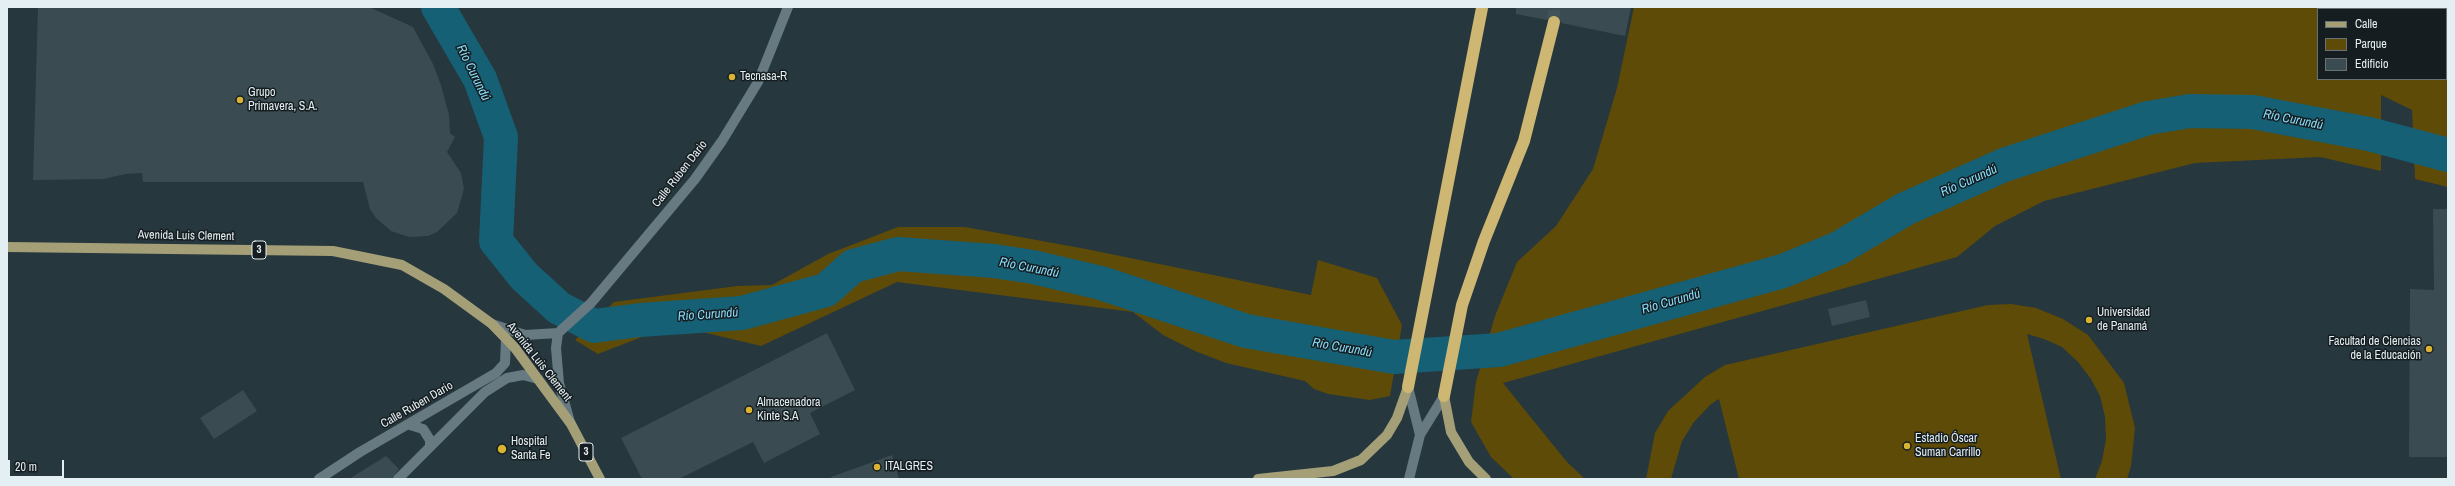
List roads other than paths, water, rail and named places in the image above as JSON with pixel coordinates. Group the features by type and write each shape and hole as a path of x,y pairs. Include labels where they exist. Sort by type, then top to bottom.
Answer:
{"highway":[{"path":"1408,384 1482,8"},
{"path":"1445,393 1462,305 1484,241 1524,141 1554,22"}],"main road":[{"name":"Avenida Luis Clement","path":"7,247 333,251 402,265 444,289 492,324 506,339 538,378 571,424 600,479"},
{"path":"1258,479 1333,471 1361,460 1377,448 1390,431 1408,384"},
{"path":"1445,393 1451,432 1469,462 1486,479"}],"street":[{"name":"Calle Ruben Dario","path":"560,331 591,303 695,179 722,141 758,82 788,7"},
{"path":"492,324 525,335 560,331 556,348 559,383 571,424"},
{"name":"Calle Ruben Dario","path":"319,479 360,452 410,425 496,373 505,363 506,339"},
{"path":"398,479 485,392 508,378 523,376 538,378"},
{"path":"1408,384 1420,435"},
{"path":"1409,479 1420,435 1445,393"},
{"path":"410,425 422,429 430,440 430,447"}],"waterway":[{"name":"Río Curundú","path":"438,7 480,79 501,137 496,241 524,276 559,308 594,326 640,320 742,313 826,290 853,266 898,254 994,261 1033,267 1101,283 1246,331 1394,357 1499,350 1783,271 1839,248 1905,209 2004,165 2148,118 2190,111 2253,112 2369,134 2448,155"}],"tunnel":[{"path":"1554,7 1554,22"}],"place":[{"name":"Tecnasa-R","path":"732,77"},
{"name":"Grupo Primavera, S.A.","path":"240,100"},
{"name":"Universidad de Panamá","path":"2089,320"},
{"name":"Facultad de Ciencias de la Educación","path":"2429,349"},
{"name":"Almacenadora Kinte S.A","path":"749,410"},
{"name":"Estadio Óscar Suman Carrillo","path":"1907,446"},
{"name":"Hospital Santa Fe","path":"502,449"},
{"name":"ITALGRES","path":"877,467"}]}
